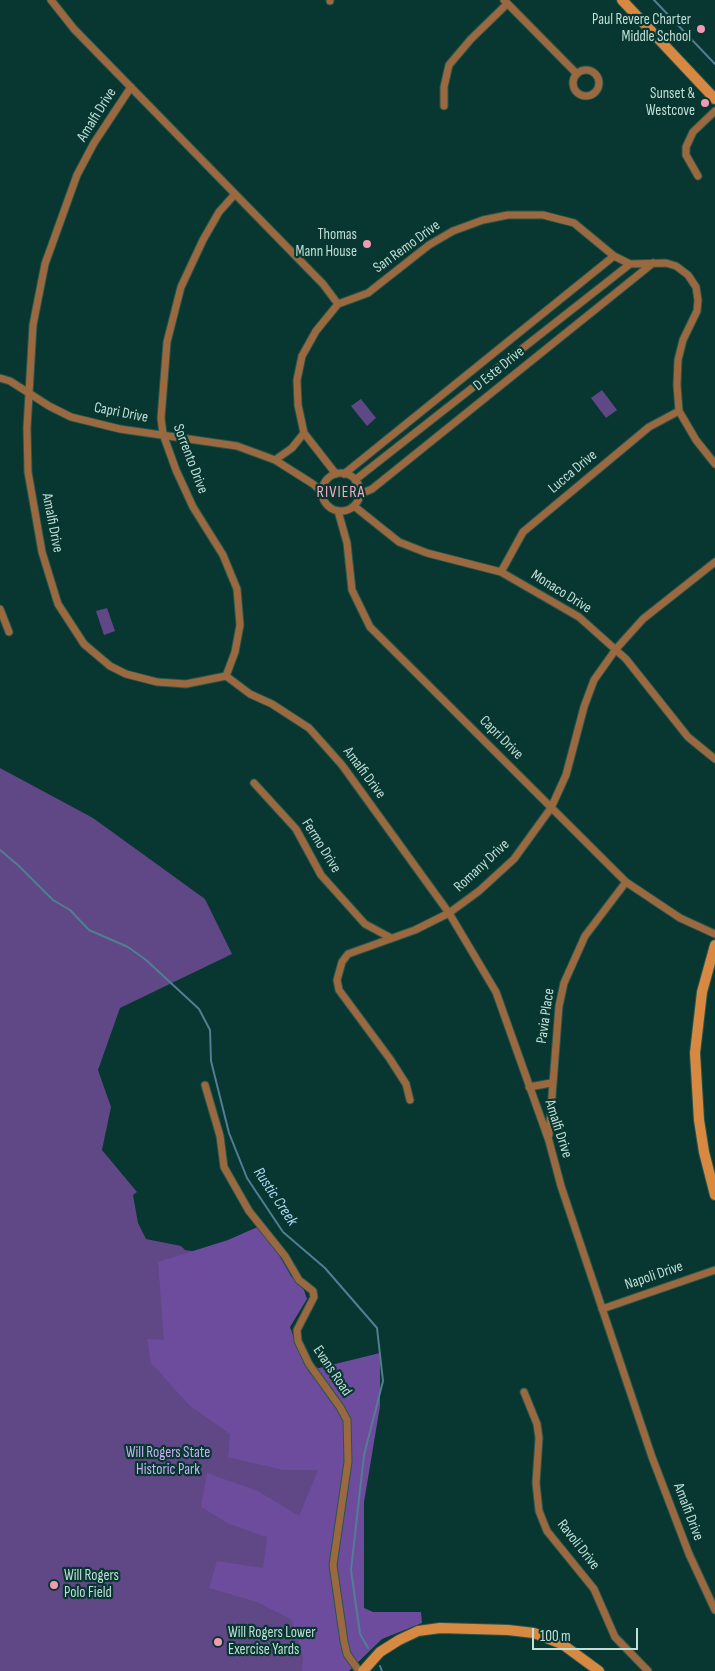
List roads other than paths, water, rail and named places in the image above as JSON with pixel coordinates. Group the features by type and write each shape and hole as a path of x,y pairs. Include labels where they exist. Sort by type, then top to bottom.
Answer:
{"main road":[{"path":"622,0 715,99"},
{"path":"715,945 702,992 695,1053 699,1120 704,1152 715,1195"},
{"path":"363,1671 380,1652 410,1634 427,1629 459,1628 534,1633 562,1644 599,1671"}],"street":[{"path":"51,0 74,28 130,88 323,284 338,304 316,331 302,356 297,380 298,405 304,432 336,474"},
{"path":"444,106 444,87 449,65 506,2 577,74"},
{"name":"Amalfi Drive","path":"130,88 94,143 77,175 54,233 37,294 29,393 28,472 42,552 58,604 73,630 84,644 110,666 142,679 186,684 226,676 250,694 293,717 318,736 395,837 449,913 496,992 549,1140 561,1186 652,1457 689,1554 712,1598 715,1610"},
{"path":"698,176 686,155 686,147 693,132 715,111"},
{"name":"Sorrento Drive","path":"226,676 235,652 240,625 237,589 223,555 193,507 176,470 163,434 161,418 163,364 176,305 188,270 203,240 220,212 235,194"},
{"name":"San Remo Drive","path":"338,304 368,293 429,245 453,231 483,220 508,215 543,215 574,223 614,256 630,264 671,264 682,270 696,287 698,300 697,311 683,340 678,360 677,385 680,411 696,440 715,464"},
{"name":"D Este Drive","path":"344,474 614,256"},
{"name":"D Este Drive","path":"360,494 372,490 654,263"},
{"name":"D Este Drive","path":"355,480 630,264"},
{"name":"Capri Drive","path":"0,378 10,381 71,417 120,429 237,446 275,460 313,484 322,493"},
{"name":"Lucca Drive","path":"501,572 523,532 649,427 680,411"},
{"path":"275,460 292,448 304,432"},
{"path":"336,474 344,474 355,480 360,494 354,506 344,511 327,505 322,493 326,482 336,474"},
{"name":"Monaco Drive","path":"354,506 400,542 428,553 501,572 579,617 616,649 688,737 715,759"},
{"name":"Capri Drive","path":"338,510 347,543 352,590 370,627 626,882 680,918 715,934"},
{"name":"Romany Drive","path":"410,1100 406,1084 390,1059 339,990 337,980 338,969 348,954 415,930 449,913 479,892 514,859 551,808 566,774 584,707 594,680 616,649 643,619 715,562"},
{"path":"0,609 9,632"},
{"name":"Fermo Drive","path":"254,783 296,829 321,875 365,924 391,938"},
{"name":"Pavia Place","path":"549,1140 551,1083 559,1006 564,983 585,936 626,882"},
{"path":"529,1087 551,1083"},
{"name":"Evans Road","path":"205,1085 220,1136 224,1167 250,1211 285,1256 299,1280 313,1291 314,1297 297,1330 298,1341 309,1364 340,1407 347,1420 348,1462 333,1565 347,1654 359,1671"},
{"name":"Napoli Drive","path":"602,1309 715,1270"},
{"name":"Ravoli Drive","path":"524,1392 537,1424 539,1438 536,1483 539,1511 547,1531 594,1589 615,1637 648,1671"}],"waterway":[{"path":"654,0 715,64"},
{"name":"Rustic Creek","path":"0,850 53,900 70,910 89,930 128,947 146,960 199,1009 210,1030 211,1061 229,1133 247,1178 283,1232 325,1268 377,1328 383,1381 364,1455 351,1570 360,1634 368,1648"},
{"name":"Rustic Creek","path":"380,1666 382,1671"}],"place":[{"name":"Paul Revere Charter Middle School","path":"701,29"},
{"name":"Sunset & Westcove","path":"705,103"},
{"name":"Thomas Mann House","path":"367,244"},
{"name":"Will Rogers Polo Field","path":"54,1585"},
{"name":"Will Rogers Lower Exercise Yards","path":"218,1642"}],"district":[{"name":"RIVIERA","path":"341,493"}],"park label":[{"name":"Will Rogers State Historic Park","path":"168,1462"}]}
